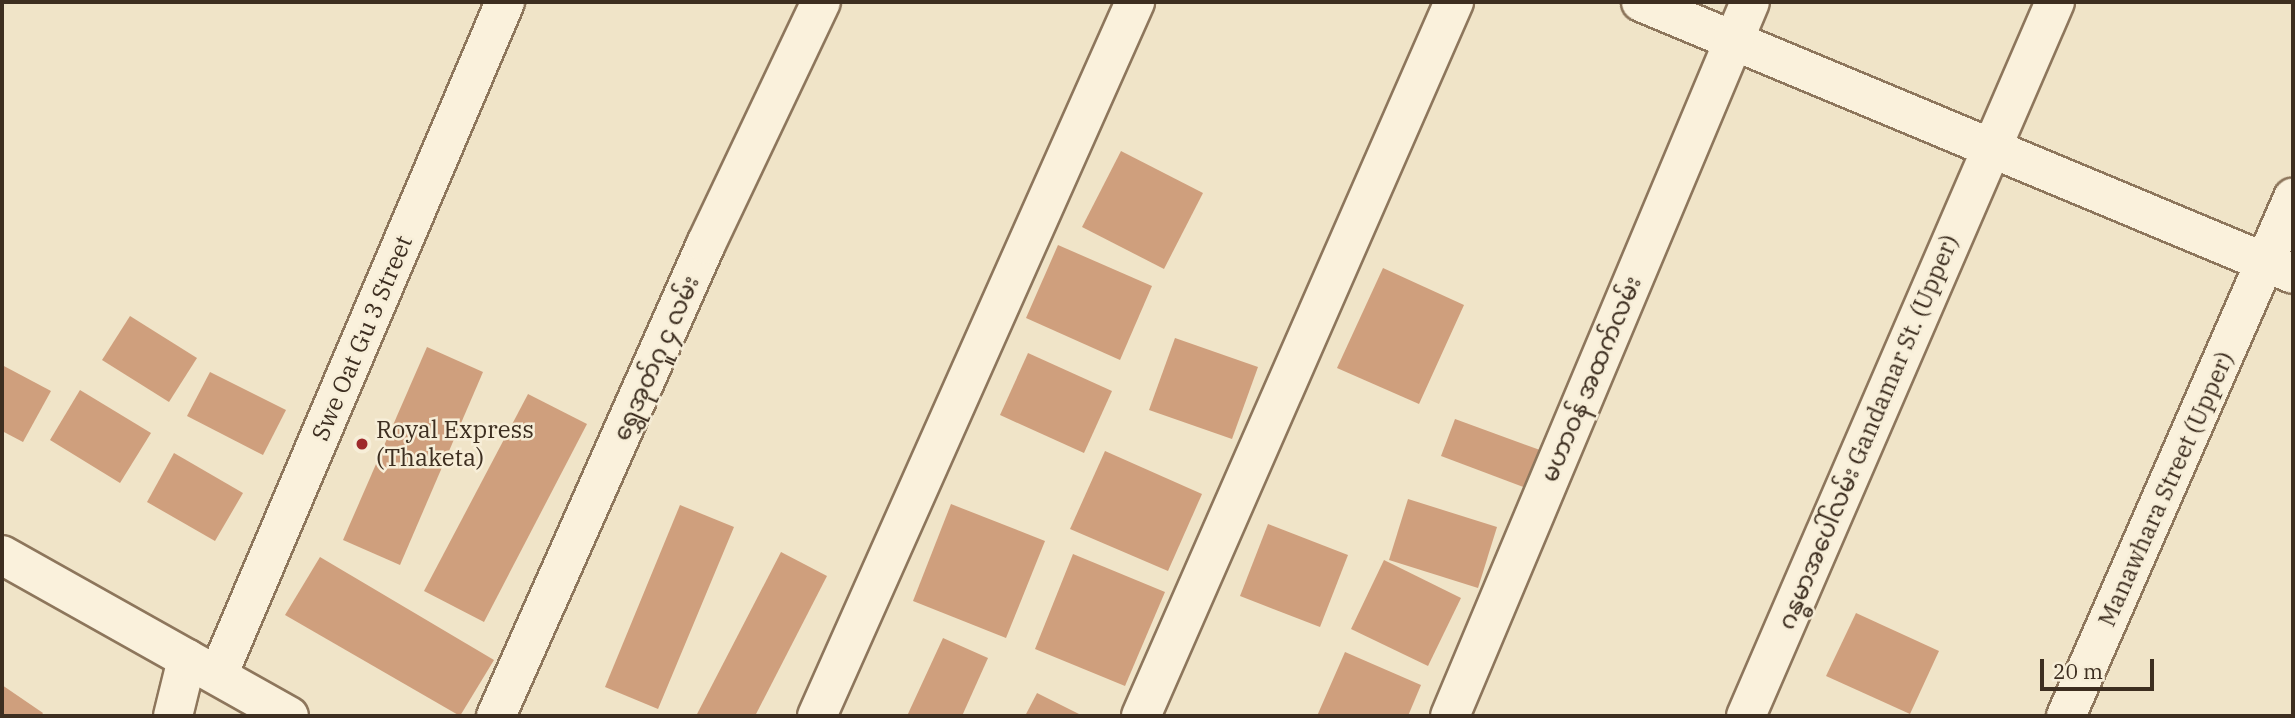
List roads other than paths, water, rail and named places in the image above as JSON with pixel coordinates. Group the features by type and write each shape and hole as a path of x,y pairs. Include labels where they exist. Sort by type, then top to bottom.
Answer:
{"street":[{"name":"Swe Oat Gu 3 Street","path":"173,716 202,667 505,2"},
{"name":"ရွှေအုတ်ဂူ ၄ လမ်း","path":"496,716 706,244 821,2"},
{"path":"817,716 1135,2"},
{"path":"1141,716 1454,2"},
{"path":"1641,2 2279,268"},
{"name":"မဟာဝန် အထက်လမ်း","path":"1450,716 1750,2"},
{"name":"ဂန္ဓမာအပေါ်လမ်း Gandamar St. (Upper)","path":"1746,716 2055,2"},
{"name":"Manawhara Street (Upper)","path":"2066,716 2279,268 2293,198"},
{"path":"2,555 289,716"}],"place":[{"name":"Royal Express (Thaketa)","path":"362,444"}]}
